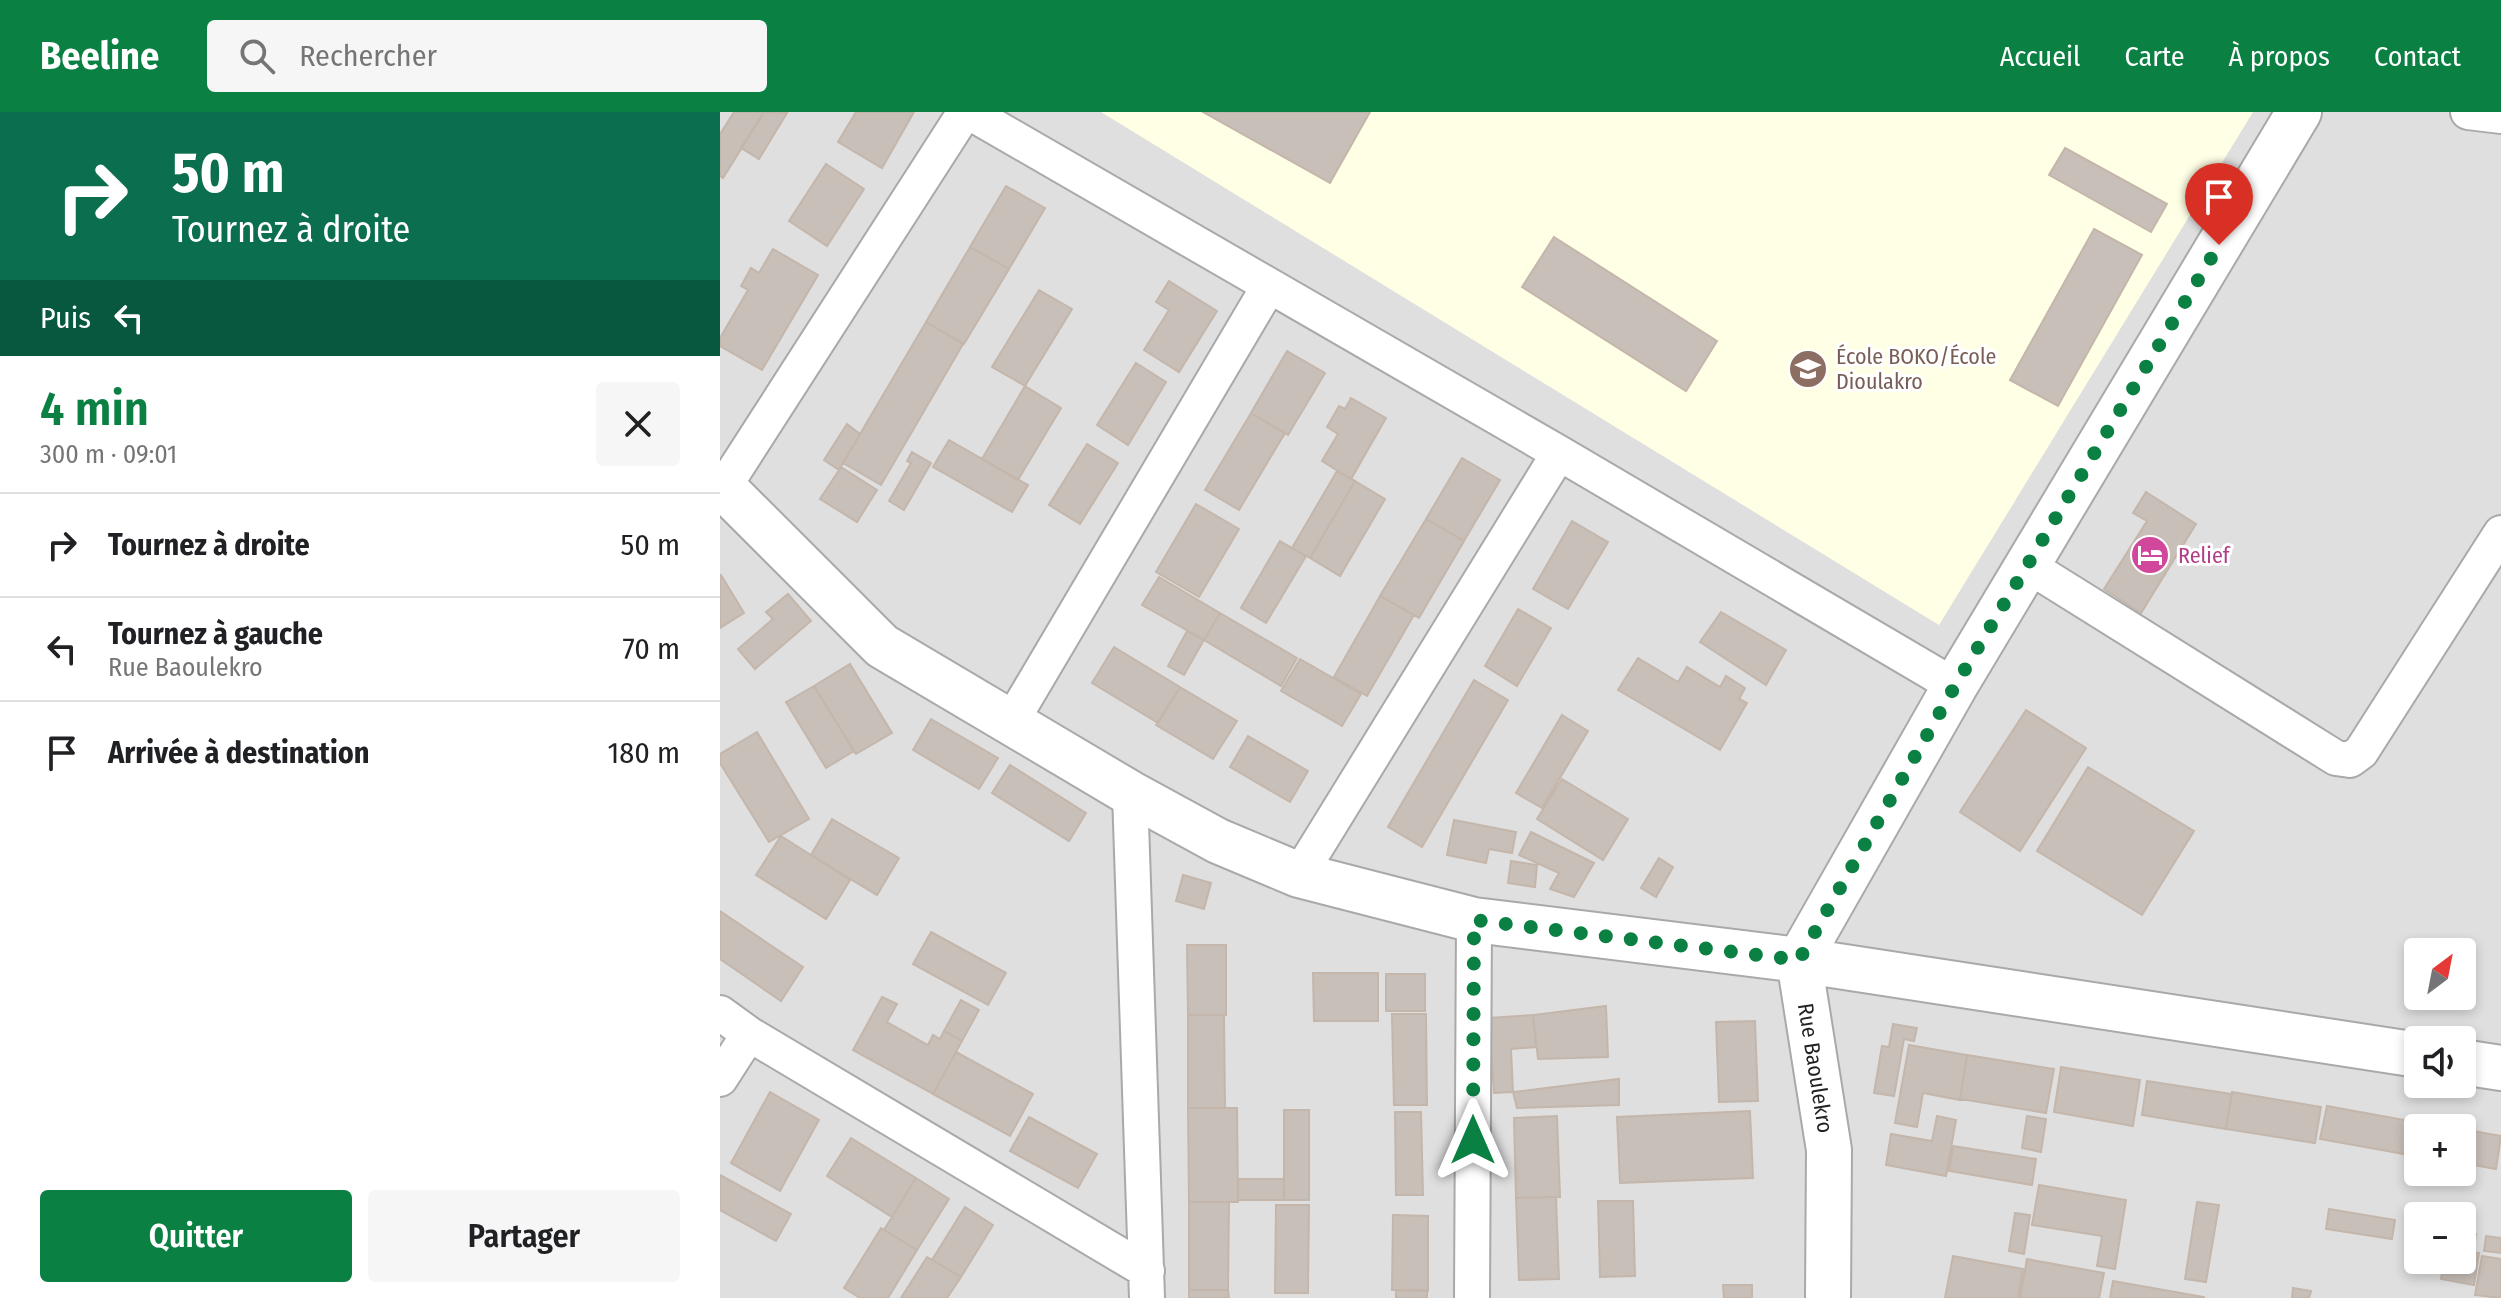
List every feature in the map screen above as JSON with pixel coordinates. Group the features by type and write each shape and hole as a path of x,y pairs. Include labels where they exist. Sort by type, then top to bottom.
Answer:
{"street":[{"path":"1955,686 1559,453 967,112 721,489 882,646 1130,793 1218,841 1299,875 1474,920 1799,960 2404,1053"},
{"path":"1799,960 1955,686 2299,112"},
{"path":"2468,112 2501,116"},
{"path":"1011,722 1269,286"},
{"path":"1299,875 1559,453"},
{"path":"2027,565 2336,758 2350,760 2361,752 2501,533"},
{"path":"1130,793 1147,1285"},
{"path":"1472,1298 1474,920"},
{"name":"Rue Baoulekro","path":"1799,960 1829,1150 1828,1298"},
{"path":"720,1013 1147,1285"},
{"path":"720,1079 749,1034"},
{"path":"2476,1064 2501,1068"}],"shaded area":[{"path":"720,112 2501,112 2501,1298 720,1298"},
{"name":"École BOKO/École Dioulakro","path":"1101,112 2253,112 1939,625"}],"building":[{"path":"734,112 764,112 723,178 720,176 720,134"},
{"path":"764,112 787,113 759,159 741,148"},
{"path":"856,112 914,112 882,168 838,142"},
{"path":"1203,112 1370,112 1330,183"},
{"path":"2065,148 2167,204 2151,232 2049,175"},
{"path":"826,164 864,189 827,246 789,221"},
{"path":"1006,186 1045,208 1009,269 970,247"},
{"path":"2094,229 2142,255 2058,406 2010,380"},
{"path":"1554,237 1717,341 1686,391 1522,287"},
{"path":"970,247 1009,269 964,344 926,322"},
{"path":"773,249 818,275 762,370 720,346 720,338 748,290 741,286 751,268 759,273"},
{"path":"1169,281 1217,311 1179,372 1144,350 1169,310 1156,302"},
{"path":"1039,290 1072,309 1025,386 992,367"},
{"path":"926,322 963,344 881,485 843,463"},
{"path":"1287,351 1325,373 1288,435 1251,413"},
{"path":"1136,363 1166,382 1128,445 1097,425"},
{"path":"1025,386 1061,408 1018,480 982,459"},
{"path":"1351,398 1386,418 1351,479 1322,461 1338,434 1327,427 1339,406 1345,409"},
{"path":"1251,413 1285,433 1239,510 1205,490"},
{"path":"847,424 860,434 839,470 824,460"},
{"path":"949,440 1028,485 1012,512 933,467"},
{"path":"1087,444 1118,463 1080,524 1049,505"},
{"path":"912,452 931,463 904,510 889,501 911,463 907,461"},
{"path":"1462,458 1500,480 1464,541 1426,519"},
{"path":"841,467 877,490 857,522 820,499"},
{"path":"1337,471 1355,481 1310,558 1292,548"},
{"path":"1355,481 1385,499 1340,576 1310,558"},
{"path":"2146,492 2196,524 2141,613 2104,589 2147,521 2133,513"},
{"path":"1196,504 1239,529 1199,597 1156,572"},
{"path":"1426,519 1464,541 1419,618 1380,596"},
{"path":"1572,521 1608,542 1568,609 1533,589"},
{"path":"1280,541 1306,556 1266,623 1241,608"},
{"path":"720,576 744,613 720,628"},
{"path":"1159,577 1220,613 1204,640 1142,605"},
{"path":"788,594 811,621 755,669 738,649 773,619 766,612"},
{"path":"1380,596 1414,615 1367,696 1334,677"},
{"path":"1518,609 1551,628 1517,686 1485,666"},
{"path":"1721,612 1786,650 1766,685 1700,642"},
{"path":"1220,613 1297,658 1281,686 1204,640"},
{"path":"1187,631 1204,640 1184,675 1168,666"},
{"path":"1114,647 1180,687 1158,723 1092,683"},
{"path":"1638,658 1678,682 1687,667 1720,687 1726,676 1745,688 1739,699 1747,703 1720,750 1618,690"},
{"path":"1300,659 1361,694 1342,726 1281,691"},
{"path":"850,664 892,733 856,754 814,686"},
{"path":"1474,680 1508,700 1422,847 1388,827"},
{"path":"814,686 854,751 826,768 786,702"},
{"path":"1180,687 1237,721 1213,759 1156,725"},
{"path":"2026,710 2086,748 2020,851 1960,812"},
{"path":"1562,715 1588,731 1542,808 1516,793"},
{"path":"931,719 998,758 979,789 913,750"},
{"path":"757,732 809,819 769,842 720,763 720,754"},
{"path":"1248,736 1308,771 1290,802 1230,767"},
{"path":"1010,765 1086,813 1069,841 992,793"},
{"path":"2088,767 2194,831 2142,915 2037,851"},
{"path":"1562,779 1628,819 1603,860 1537,819"},
{"path":"832,819 899,858 877,895 811,855"},
{"path":"1454,820 1516,832 1512,853 1489,849 1486,863 1447,855"},
{"path":"1531,832 1594,863 1574,897 1550,889 1559,873 1519,855"},
{"path":"781,836 850,880 826,919 756,875"},
{"path":"1659,858 1673,867 1656,897 1641,888"},
{"path":"1511,861 1537,865 1535,887 1508,883"},
{"path":"1183,875 1211,883 1204,909 1176,901"},
{"path":"720,911 803,967 781,1001 720,959"},
{"path":"931,932 1006,973 988,1005 913,964"},
{"path":"1187,945 1226,945 1226,1015 1188,1015"},
{"path":"1313,973 1378,973 1378,1021 1314,1021"},
{"path":"1386,974 1425,974 1425,1011 1386,1011"},
{"path":"882,997 897,1004 887,1022 928,1045 933,1035 940,1039 944,1031 962,1041 933,1094 853,1050"},
{"path":"961,1000 979,1010 962,1041 944,1031"},
{"path":"1606,1006 1608,1057 1538,1059 1533,1015"},
{"path":"1392,1014 1426,1014 1427,1105 1394,1105"},
{"path":"1188,1015 1224,1015 1225,1108 1188,1108"},
{"path":"1533,1015 1536,1047 1511,1049 1513,1092 1494,1093 1489,1018"},
{"path":"1755,1021 1758,1101 1719,1102 1716,1022"},
{"path":"1893,1024 1917,1028 1914,1041 1904,1039 1894,1096 1874,1093 1882,1046 1889,1047"},
{"path":"1909,1045 1967,1055 1960,1100 1923,1093 1917,1127 1895,1123"},
{"path":"956,1052 1033,1094 1010,1136 933,1094"},
{"path":"1967,1055 2054,1069 2046,1113 1960,1099"},
{"path":"2061,1067 2140,1080 2133,1126 2054,1112"},
{"path":"1619,1079 1619,1105 1517,1108 1513,1092"},
{"path":"2147,1081 2232,1094 2226,1129 2142,1115"},
{"path":"770,1092 819,1120 780,1191 731,1163"},
{"path":"2232,1092 2321,1107 2315,1143 2226,1129"},
{"path":"2327,1106 2404,1120 2404,1154 2320,1139"},
{"path":"1188,1108 1237,1108 1238,1202 1189,1202"},
{"path":"1284,1110 1309,1110 1309,1200 1284,1200"},
{"path":"1750,1111 1753,1178 1620,1183 1617,1117"},
{"path":"1395,1112 1421,1112 1423,1195 1396,1195"},
{"path":"1557,1116 1560,1197 1516,1198 1514,1118"},
{"path":"1937,1116 1956,1120 1946,1176 1886,1165 1891,1134 1932,1141"},
{"path":"2027,1116 2046,1119 2041,1152 2022,1148"},
{"path":"1029,1117 1097,1154 1078,1188 1010,1151"},
{"path":"2476,1132 2501,1136 2496,1169 2476,1165"},
{"path":"851,1138 916,1178 892,1217 827,1176"},
{"path":"1953,1146 2036,1159 2032,1185 1949,1171"},
{"path":"720,1175 791,1214 776,1241 720,1210"},
{"path":"916,1178 949,1199 917,1250 884,1230"},
{"path":"1238,1179 1284,1179 1284,1200 1238,1200"},
{"path":"2039,1185 2126,1200 2115,1269 2097,1266 2102,1236 2032,1225"},
{"path":"1556,1197 1559,1279 1519,1280 1516,1198"},
{"path":"1598,1201 1633,1201 1635,1276 1600,1277"},
{"path":"1189,1202 1229,1202 1228,1290 1189,1290"},
{"path":"2197,1202 2219,1205 2206,1282 2185,1279"},
{"path":"1276,1205 1309,1205 1308,1293 1275,1293"},
{"path":"965,1207 993,1225 961,1277 932,1260"},
{"path":"2329,1209 2395,1220 2392,1239 2326,1229"},
{"path":"2015,1213 2030,1215 2024,1254 2009,1251"},
{"path":"1393,1215 1428,1216 1428,1291 1392,1290"},
{"path":"881,1228 917,1250 888,1298 860,1298 844,1288"},
{"path":"2486,1236 2501,1238 2501,1253 2484,1251"},
{"path":"1953,1256 2023,1269 2018,1298 1945,1298"},
{"path":"2482,1256 2501,1259 2501,1298 2475,1295"},
{"path":"927,1257 961,1277 947,1298 901,1298"},
{"path":"2027,1259 2104,1273 2099,1298 2020,1298"},
{"path":"2442,1274 2476,1274 2474,1285 2441,1279"},
{"path":"2113,1281 2204,1297 2204,1298 2110,1298"},
{"path":"1723,1285 1752,1285 1752,1298 1724,1298"},
{"path":"2293,1288 2311,1291 2309,1298 2292,1298"},
{"path":"1189,1290 1228,1290 1229,1298 1189,1298"},
{"path":"1396,1290 1427,1290 1427,1298 1396,1298"}],"place":[{"name":"École BOKO/École Dioulakro","path":"1808,369"},
{"name":"Relief","path":"2150,555"}],"route":[{"path":"1473,1140 1474,920 1799,960 1955,686 2219,245"}]}
